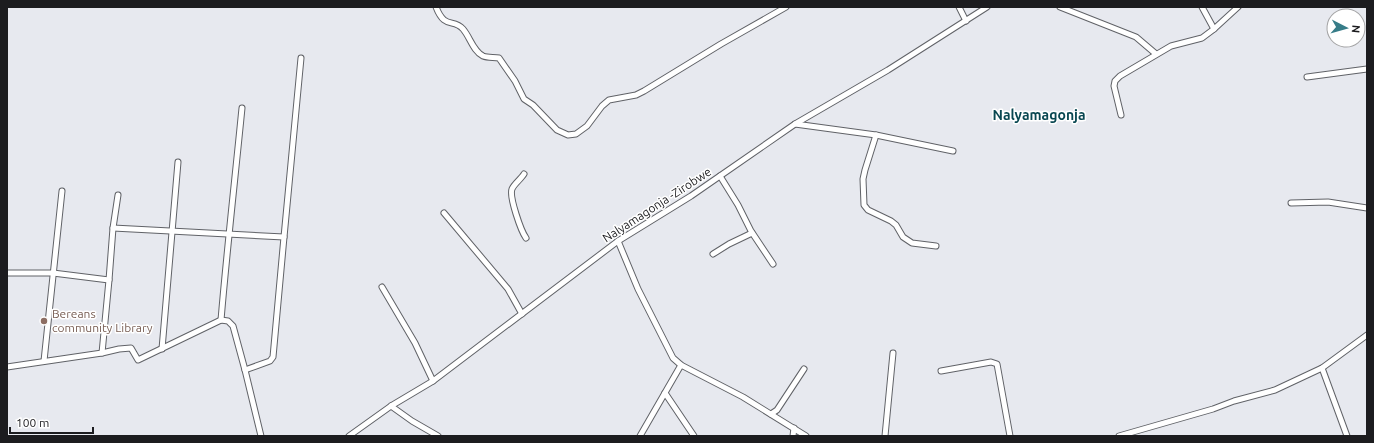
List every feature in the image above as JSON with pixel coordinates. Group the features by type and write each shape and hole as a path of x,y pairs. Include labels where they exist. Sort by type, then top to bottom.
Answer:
{"street":[{"path":"436,7 439,16 444,21 462,27 473,45 481,54 485,57 499,58 515,81 524,99 533,105 557,130 568,135 576,134 587,126 602,106 609,100 644,92 721,44 786,7"},
{"path":"959,7 966,21"},
{"name":"Nalyamagonja -Zirobwe","path":"349,436 391,406 433,381 618,241 685,200 795,124 888,70 987,7"},
{"path":"1060,7 1136,37 1156,54"},
{"path":"1202,7 1214,29"},
{"path":"1121,115 1115,92 1115,81 1120,76 1171,46 1202,38 1238,7"},
{"path":"245,370 270,361 274,357 301,58"},
{"path":"1307,77 1367,69"},
{"path":"221,320 228,235 242,108"},
{"path":"795,124 876,135 953,151"},
{"path":"876,135 863,179 864,205 868,210 891,221 896,225 904,237 912,243 924,246 936,246"},
{"path":"162,349 178,162"},
{"path":"524,174 513,187 511,194 526,238"},
{"path":"720,176 738,205 752,233 773,264"},
{"path":"44,361 62,192"},
{"path":"102,353 113,228 118,195"},
{"path":"1291,203 1328,202 1367,208"},
{"path":"444,213 508,289 522,314"},
{"path":"113,228 284,237"},
{"path":"713,254 729,244 752,233"},
{"path":"618,241 638,289 673,358 681,365 743,397 806,436"},
{"path":"7,273 53,273 109,280"},
{"path":"382,287 414,343 433,381"},
{"path":"7,367 131,348 138,360 221,320 228,321 233,326 260,436"},
{"path":"1119,436 1213,410 1234,401 1275,390 1322,368 1367,335"},
{"path":"885,436 893,353"},
{"path":"941,371 991,362 997,364 1010,436"},
{"path":"640,436 681,365"},
{"path":"1322,368 1347,436"},
{"path":"771,414 777,410 804,370"},
{"path":"665,394 694,436"},
{"path":"391,406 412,421 438,436"},
{"path":"793,436 794,428"}],"place":[{"name":"Bereans community Library","path":"44,321"}],"district":[{"name":"Nalyamagonja","path":"1039,115"}]}
